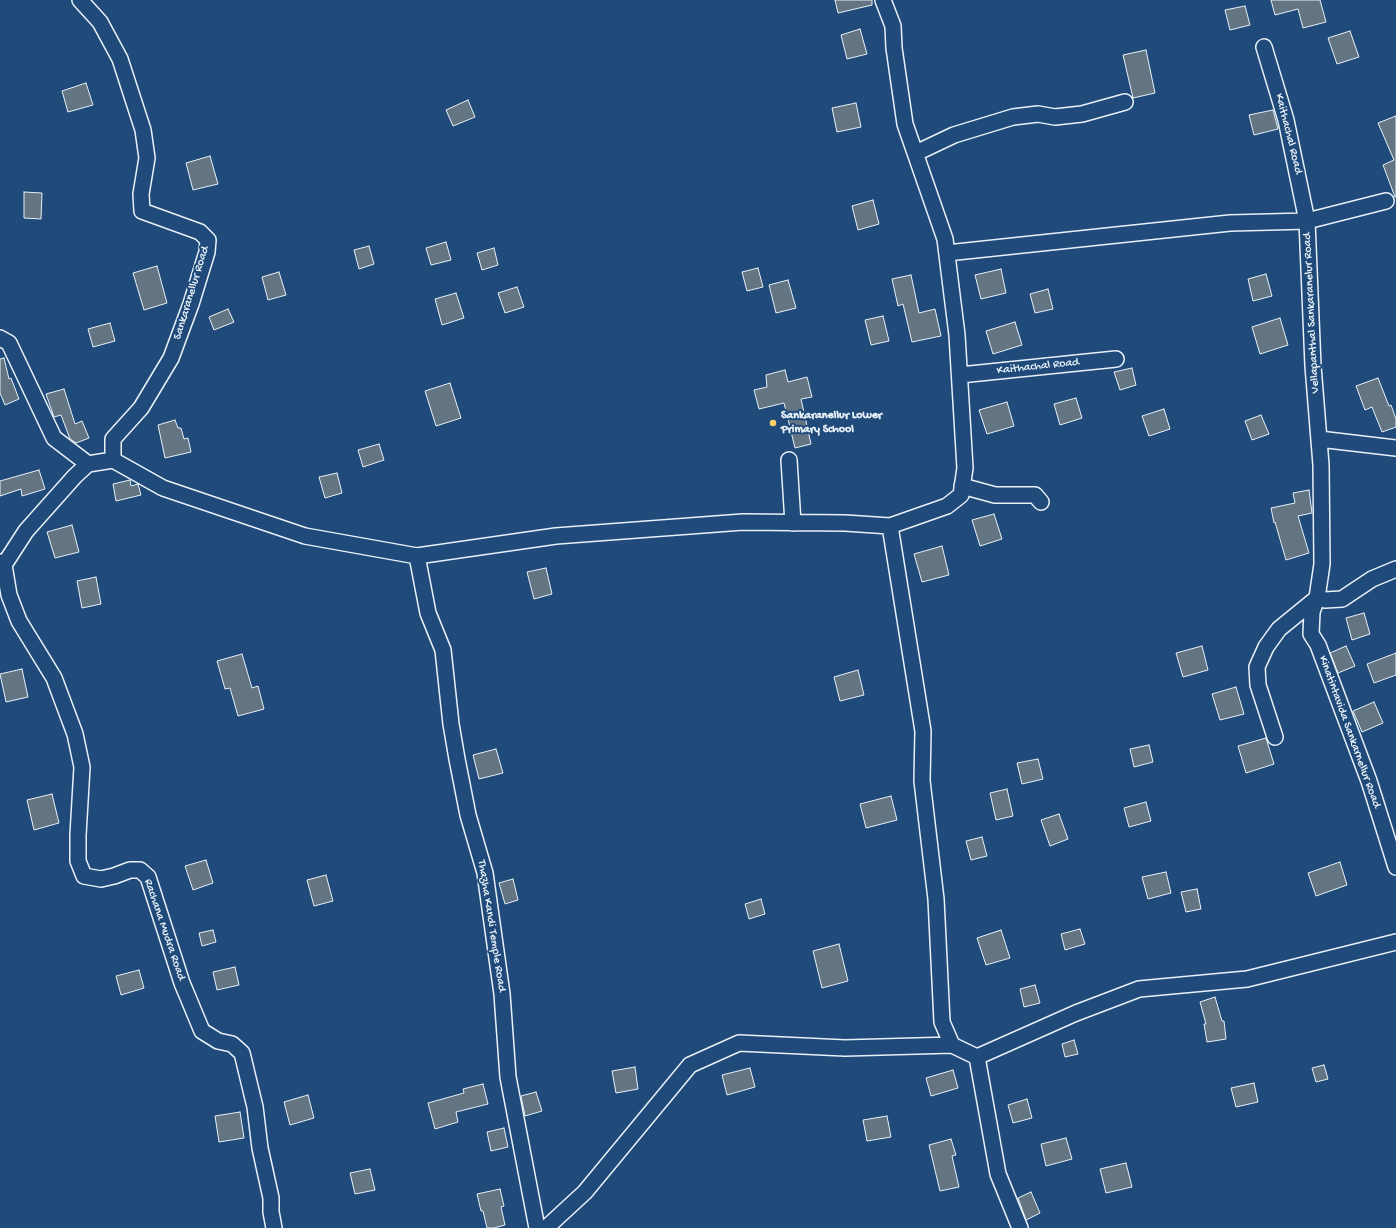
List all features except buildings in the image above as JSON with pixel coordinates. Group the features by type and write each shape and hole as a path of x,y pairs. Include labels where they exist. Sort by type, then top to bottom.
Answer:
{"street":[{"name":"Sankaranellur Road","path":"80,0 100,22 120,59 143,130 147,158 141,194 142,211 200,232 208,240 207,252 191,304 171,358 141,408 113,439 113,460"},
{"path":"2,564 26,531 75,476 88,464 113,460 163,488 305,536 417,556 556,536 743,522 845,523 890,526 947,506 960,494 965,468 957,335 947,254 945,239 905,124 894,48 893,26 883,0"},
{"name":"Kaithachal Road","path":"1264,47 1286,120 1307,221"},
{"path":"916,153 954,135 1013,117 1038,114 1055,117 1082,114 1125,102"},
{"path":"1307,221 1386,200"},
{"name":"Vellapanthal Sankaranelur Road","path":"947,254 1230,223 1307,221 1313,366 1321,465 1322,564 1317,598"},
{"path":"0,338 9,343 54,438 88,464"},
{"name":"Kaithachal Road","path":"960,375 1116,359"},
{"path":"1319,439 1396,448"},
{"path":"790,460 792,523"},
{"path":"962,486 995,495 1035,495 1041,502"},
{"path":"890,526 923,731 922,781 936,898 942,1022 952,1045"},
{"name":"Thazha Kandi Temple Road","path":"417,556 428,613 443,650 451,724 457,759 468,815 485,873 502,994 508,1077 537,1228"},
{"name":"Rachana Mudra Road","path":"2,564 9,594 19,621 54,678 75,734 82,767 78,862 84,876 101,880 130,870 140,870 148,877 182,983 202,1031 218,1041 232,1044 242,1053 255,1107 260,1148 271,1198 271,1212 274,1228"},
{"path":"1275,737 1258,685 1256,667 1266,647 1279,629 1317,598 1325,600 1342,599 1372,579 1396,569"},
{"name":"Kinatintavida Sankarnellur Road","path":"1317,598 1312,612 1311,634 1318,645 1369,781 1396,867"},
{"path":"976,1057 1076,1013 1139,989 1247,979 1396,942"},
{"path":"546,1228 585,1192 690,1064 739,1043 845,1048 952,1045 976,1057"},
{"path":"976,1057 998,1174 1020,1228"}],"place":[{"name":"Sankaranellur Lower Primary School","path":"773,423"}]}
